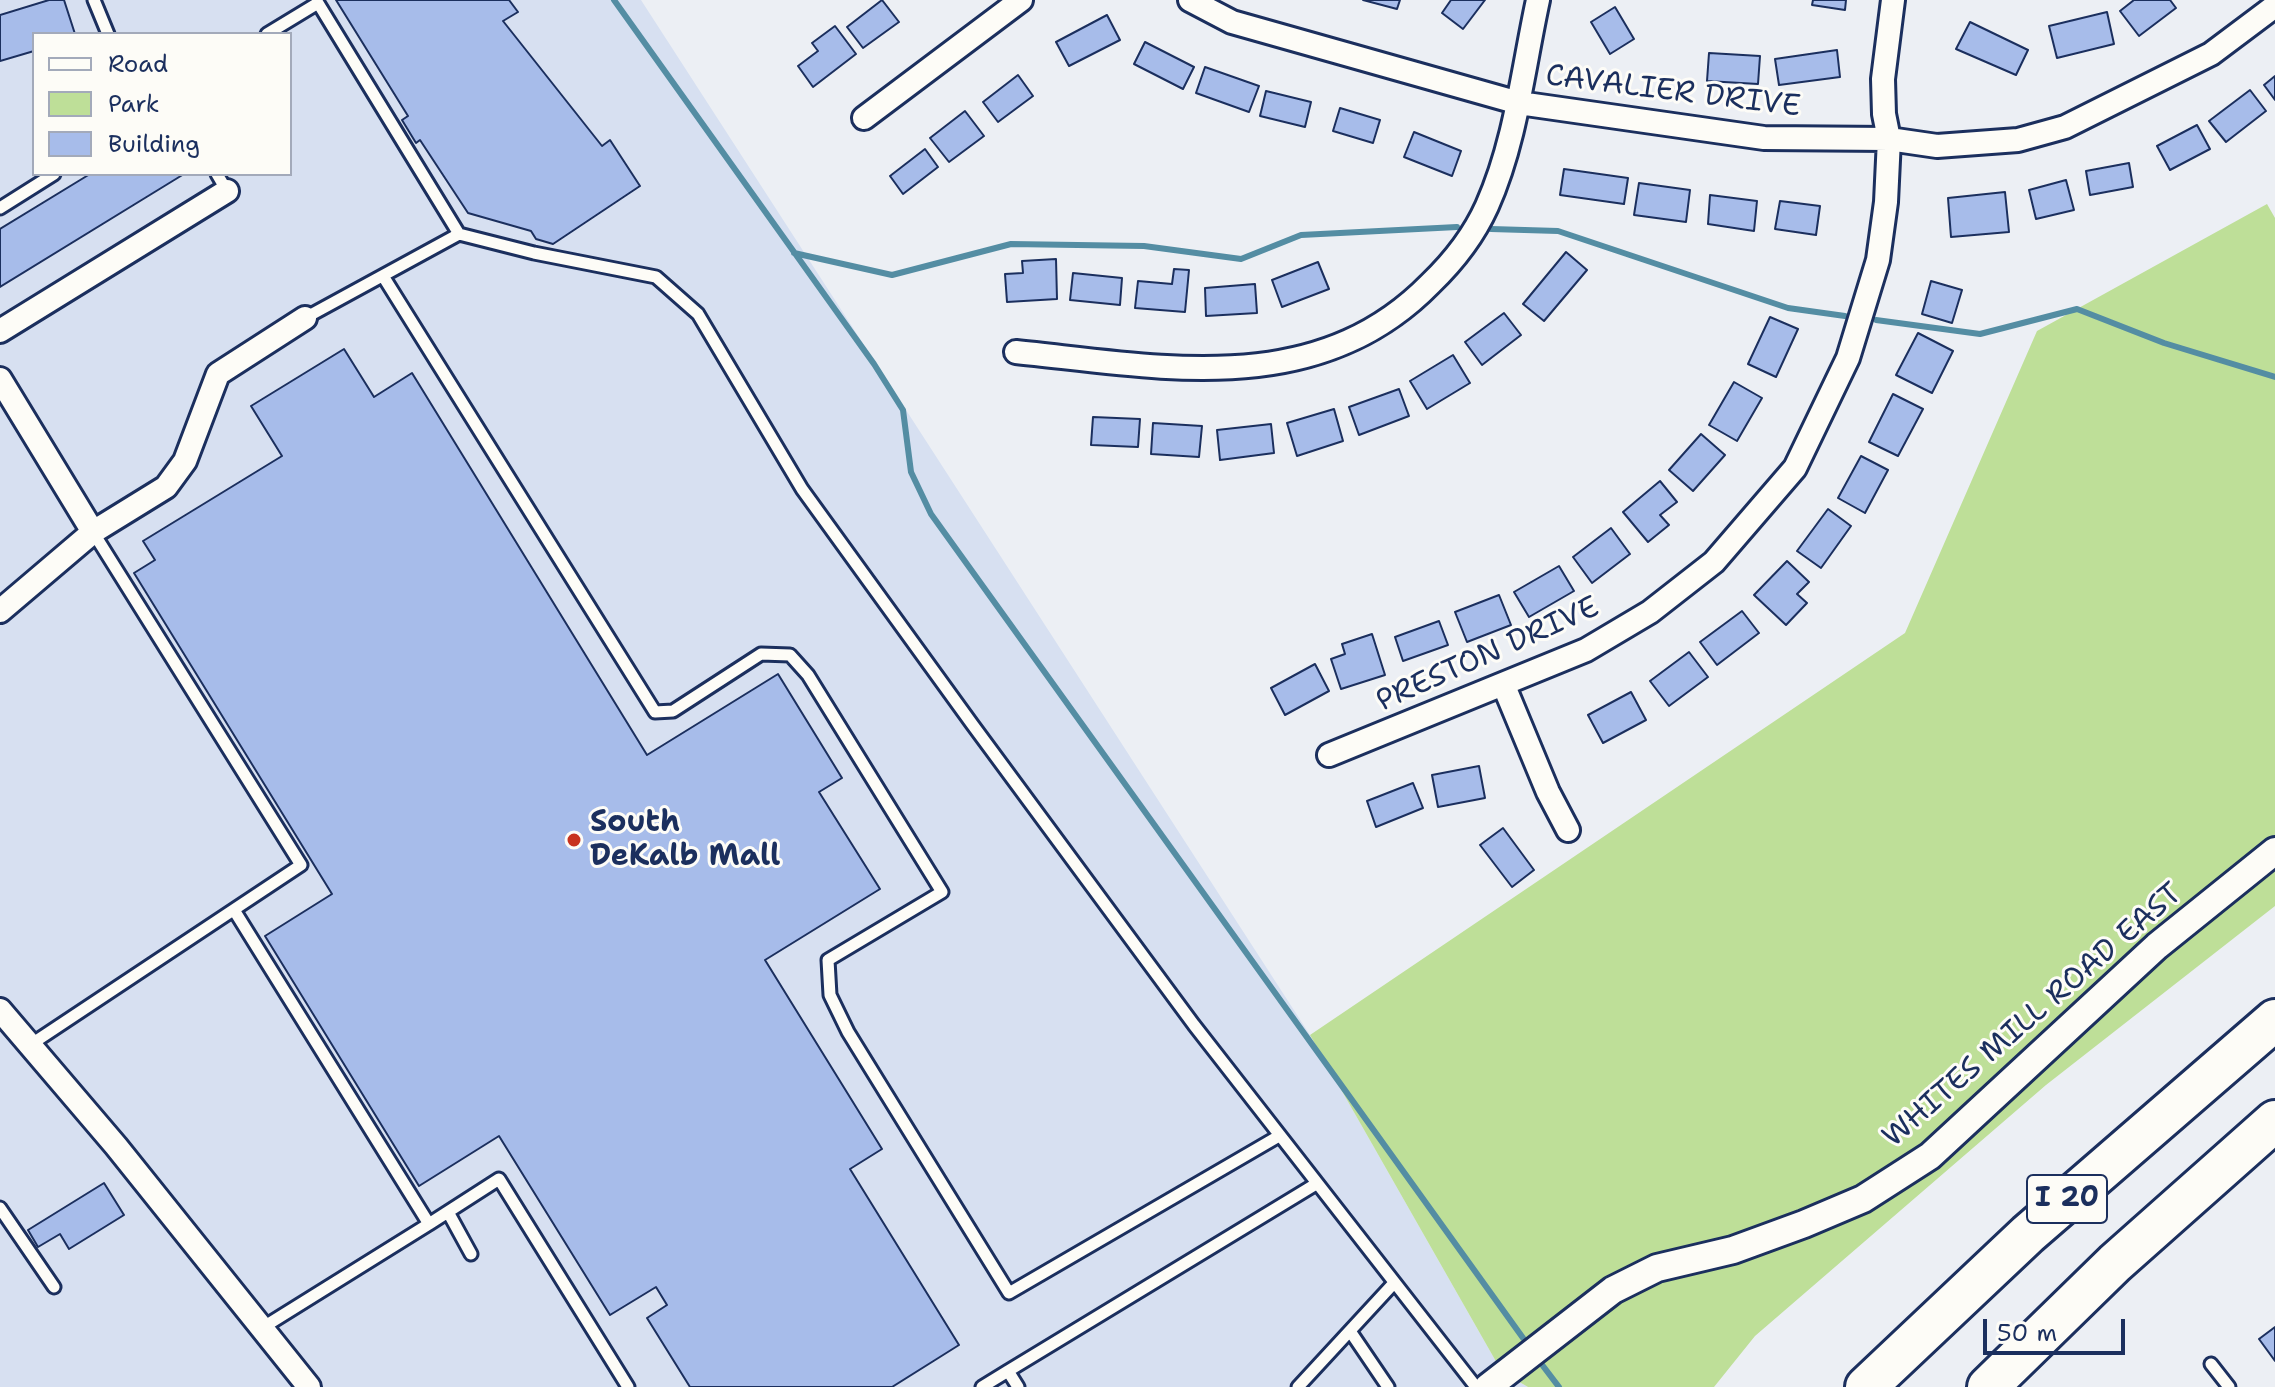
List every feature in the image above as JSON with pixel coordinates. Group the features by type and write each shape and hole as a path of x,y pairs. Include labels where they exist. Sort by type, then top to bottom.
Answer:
{"highway":[{"name":"I 20","path":"1866,1387 2081,1186 2275,1020"},
{"name":"I 20","path":"1988,1387 2115,1263 2275,1121"},
{"path":"2000,1387 2115,1263"}],"street":[{"path":"864,118 1021,0"},
{"name":"CAVALIER DRIVE","path":"1190,0 1232,22 1519,103 1764,138 1889,139 1937,146 2018,140 2065,127 2211,54 2275,6"},
{"path":"1016,352 1187,369 1244,369 1289,362 1366,336 1412,303 1461,253 1487,206 1519,103 1538,0"},
{"name":"PRESTON DRIVE","path":"1329,755 1586,650 1650,612 1714,562 1795,468 1848,358 1878,260 1886,202 1889,139 1884,114 1883,79 1893,0"},
{"path":"0,331 222,182"},
{"path":"0,611 93,532 166,487 178,475 218,374 305,318"},
{"path":"0,379 93,532"},
{"path":"1504,686 1548,792 1568,830"},
{"name":"WHITES MILL ROAD EAST","path":"1488,1387 1613,1290 1657,1268 1733,1250 1804,1224 1863,1199 1930,1156 2157,946 2275,851"},
{"path":"0,1010 309,1387"}],"lane":[{"path":"94,0 107,32"},
{"path":"270,32 318,3 459,234"},
{"path":"0,208 51,176"},
{"path":"305,318 459,234 534,253 656,277 698,314 802,489 1013,780 1279,1136 1476,1387"},
{"path":"383,276 655,712 673,711 761,654 790,655 808,675 877,786 942,892 828,960 830,995 848,1032 1009,1293 1279,1136"},
{"path":"30,1045 301,865 93,532"},
{"path":"234,910 429,1224"},
{"path":"262,1328 499,1179 628,1387"},
{"path":"982,1387 1316,1184"},
{"path":"0,1208 54,1287"},
{"path":"448,1212 471,1254"},
{"path":"1298,1387 1394,1283"},
{"path":"1350,1331 1388,1387"},
{"path":"2211,1364 2229,1387"},
{"path":"1008,1371 1018,1387"}],"shaded area":[{"path":"0,0 641,0 1310,1035 1502,1372 1528,1387 0,1387"}],"green space":[{"path":"2267,204 2275,218 2275,906 2046,1085 1755,1336 1714,1387 1528,1387 1502,1372 1310,1035 1905,633 2037,331"}],"building":[{"path":"49,0 64,0 74,32 32,32 32,52 0,61 0,15"},
{"path":"336,0 509,0 518,12 503,21 602,146 610,140 640,186 553,244 536,239 531,231 468,213 420,140 416,143 402,120 408,116"},
{"path":"882,0 899,22 863,48 847,27"},
{"path":"1363,0 1400,0 1397,9"},
{"path":"1451,0 1485,0 1463,29 1442,13"},
{"path":"1813,0 1846,0 1845,10 1812,5"},
{"path":"2134,0 2170,0 2176,8 2139,36 2120,11"},
{"path":"1615,7 1634,39 1610,54 1591,22"},
{"path":"2107,12 2114,44 2057,58 2049,26"},
{"path":"1107,15 1120,40 1069,66 1056,42"},
{"path":"1970,22 2028,50 2016,75 1956,49"},
{"path":"835,26 856,54 813,87 798,66 818,51 812,43"},
{"path":"1145,42 1194,67 1183,89 1134,64"},
{"path":"1837,50 1840,77 1779,85 1775,59"},
{"path":"1709,53 1760,56 1758,84 1707,81"},
{"path":"1205,67 1259,86 1249,112 1196,93"},
{"path":"1018,75 1033,96 998,122 983,102"},
{"path":"2275,76 2275,100 2264,85"},
{"path":"2250,90 2266,111 2226,142 2209,121"},
{"path":"1266,91 1311,102 1305,127 1260,116"},
{"path":"1340,108 1380,120 1373,143 1333,131"},
{"path":"965,111 984,136 949,162 930,138"},
{"path":"2197,125 2210,149 2170,170 2157,146"},
{"path":"1414,132 1461,151 1452,176 1404,157"},
{"path":"925,149 938,167 903,194 890,176"},
{"path":"2129,163 2133,187 2090,195 2086,171"},
{"path":"1564,169 1628,178 1624,204 1560,195"},
{"path":"87,176 181,176 0,287 0,229"},
{"path":"2066,180 2074,210 2036,219 2029,190"},
{"path":"1639,183 1690,190 1686,222 1634,215"},
{"path":"2005,192 2009,232 1951,237 1948,198"},
{"path":"1710,195 1757,201 1754,231 1708,224"},
{"path":"1780,201 1820,206 1816,235 1775,229"},
{"path":"1566,252 1587,270 1544,321 1523,304"},
{"path":"1056,259 1057,299 1007,302 1005,274 1023,273 1022,261"},
{"path":"1318,262 1329,289 1282,307 1272,280"},
{"path":"1174,269 1189,270 1185,312 1135,308 1138,281 1172,284"},
{"path":"1073,273 1122,278 1120,305 1070,300"},
{"path":"1931,281 1962,290 1952,323 1922,314"},
{"path":"1255,284 1257,313 1206,316 1205,288"},
{"path":"1504,313 1521,335 1482,365 1465,342"},
{"path":"1770,317 1798,329 1776,377 1748,364"},
{"path":"1918,333 1953,351 1932,393 1896,375"},
{"name":"South DeKalb Mall","path":"344,349 374,397 412,373 647,755 778,674 842,778 819,792 880,889 765,960 882,1149 850,1169 959,1345 892,1387 690,1387 647,1318 667,1305 656,1287 610,1315 499,1136 419,1186 265,936 332,894 134,573 155,560 143,541 282,456 251,406"},
{"path":"1453,355 1470,383 1427,409 1410,381"},
{"path":"1734,382 1762,398 1737,441 1709,425"},
{"path":"1399,389 1409,416 1359,435 1349,407"},
{"path":"1893,394 1923,409 1898,456 1869,442"},
{"path":"1334,409 1343,441 1297,456 1287,423"},
{"path":"1093,417 1140,419 1138,447 1091,445"},
{"path":"1153,423 1202,426 1199,457 1151,454"},
{"path":"1271,424 1274,453 1220,460 1217,430"},
{"path":"1701,434 1725,455 1693,491 1669,470"},
{"path":"1861,456 1888,470 1865,513 1838,498"},
{"path":"1660,481 1677,502 1660,515 1669,525 1648,542 1623,512"},
{"path":"1828,509 1851,526 1821,568 1797,551"},
{"path":"1611,528 1630,554 1592,583 1573,557"},
{"path":"1787,561 1809,582 1797,594 1807,603 1786,625 1754,595"},
{"path":"1559,566 1574,591 1529,617 1514,592"},
{"path":"1499,595 1511,625 1467,642 1455,612"},
{"path":"1742,611 1759,633 1717,665 1700,642"},
{"path":"1439,621 1448,645 1403,661 1395,637"},
{"path":"1372,634 1385,675 1341,689 1331,659 1345,654 1342,644"},
{"path":"1689,652 1708,677 1669,706 1650,681"},
{"path":"1315,664 1329,691 1285,715 1271,688"},
{"path":"1631,692 1646,720 1603,743 1588,715"},
{"path":"1479,766 1485,798 1438,807 1432,775"},
{"path":"1413,783 1423,808 1376,827 1367,801"},
{"path":"1503,828 1534,870 1512,887 1480,845"},
{"path":"104,1183 124,1215 69,1249 60,1234 38,1247 28,1230"},
{"path":"2275,1327 2275,1361 2259,1339"}],"waterway":[{"path":"614,0 874,364 903,410 911,472 931,514 1523,1338"},
{"path":"794,253 892,275 1011,244 1144,246 1241,259 1301,235 1457,227"},
{"path":"1491,229 1558,231 1788,308 1845,316"},
{"path":"1876,320 1980,334 2077,309 2164,343 2275,377"},
{"path":"1543,1366 1559,1387"}],"place":[{"name":"South DeKalb Mall","path":"574,840"}]}
